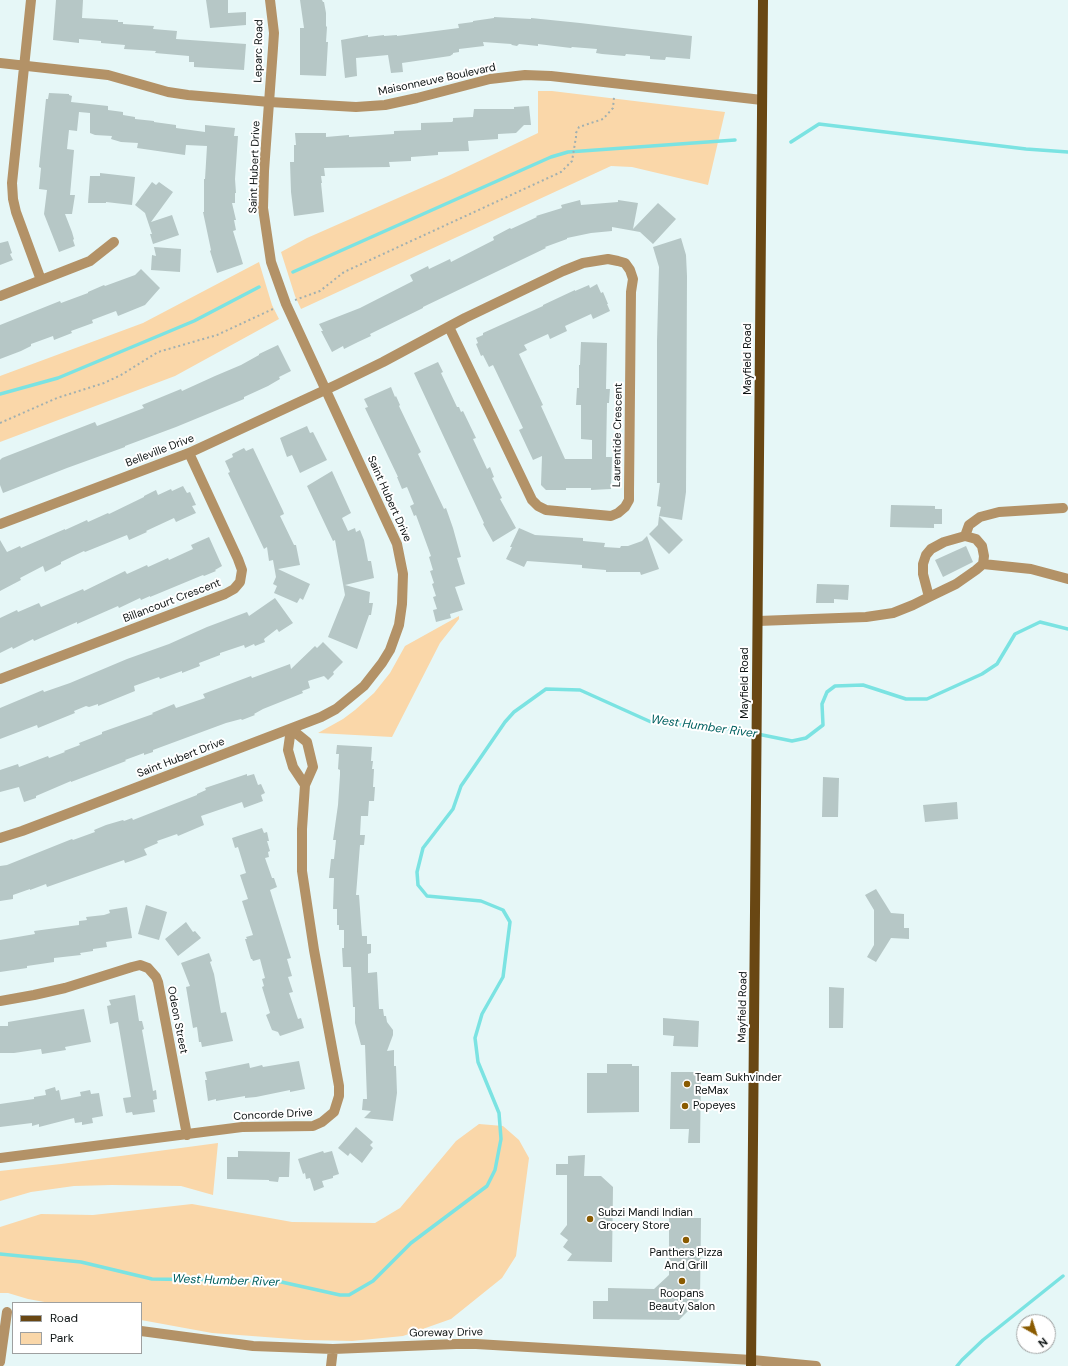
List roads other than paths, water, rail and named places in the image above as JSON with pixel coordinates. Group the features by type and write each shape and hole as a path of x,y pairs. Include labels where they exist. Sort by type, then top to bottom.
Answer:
{"main road":[{"name":"Mayfield Road","path":"752,1363 763,0"}],"street":[{"path":"31,0 12,183 13,200 16,212 41,280"},
{"name":"Leparc Road","path":"270,0 274,33 270,102"},
{"name":"Maisonneuve Boulevard","path":"0,63 108,75 144,86 175,93 270,102 356,107 385,105 490,79 524,75 558,77 762,100"},
{"name":"Saint Hubert Drive","path":"0,838 22,831 321,717 336,709 364,686 390,650 399,626 402,609 403,574 397,544 281,293 271,262 264,208 264,170 270,102"},
{"path":"0,296 90,261 114,242"},
{"name":"Laurentide Crescent","path":"325,390 383,362 449,326 582,263 608,259 618,260 625,264 630,270 633,279 631,292 629,500 625,507 618,513 611,516 546,510 538,506 532,500 449,326"},
{"name":"Belleville Drive","path":"0,524 189,453 325,390"},
{"name":"Billancourt Crescent","path":"0,679 225,594 234,589 240,582 242,570 238,559 189,453"},
{"path":"966,536 969,525 980,517 999,512 1063,508"},
{"path":"758,621 866,617 893,613 929,597 956,584 983,564 984,556 982,546 976,539 966,536 944,542 931,548 926,555 923,564 923,574 929,597"},
{"path":"983,564 1030,569 1068,579"},
{"path":"291,729 288,750 293,767 305,785"},
{"name":"Concorde Drive","path":"0,1158 242,1127 313,1126 322,1122 334,1112 339,1096 339,1081 314,950 302,871 302,829 305,785 313,767 307,742 291,729"},
{"name":"Odeon Street","path":"0,1001 34,996 132,967 140,966 148,968 154,973 158,982 187,1135"},
{"path":"0,1362 7,1312"},
{"name":"Goreway Drive","path":"142,1331 253,1346 333,1349 463,1344 535,1347 752,1363 816,1366"},
{"path":"331,1366 333,1349"}],"waterway":[{"path":"791,142 819,124 1026,149 1068,152"},
{"path":"293,272 551,157 568,152 735,140"},
{"path":"0,394 58,378 194,321 259,287"},
{"name":"West Humber River","path":"0,1254 81,1262 152,1279 277,1281 340,1295 349,1295 373,1281 411,1243 487,1186 495,1170 501,1139 499,1113 478,1062 475,1038 482,1014 503,977 510,922 503,910 481,901 427,896 418,885 417,872 423,848 453,809 461,786 505,722 514,712 546,689 580,690 651,722 733,729 792,741 806,738 823,725 822,704 827,692 835,686 863,685 906,699 927,699 982,674 997,664 1015,634 1040,622 1068,629"},
{"path":"957,1366 983,1340 1063,1276"}],"place":[{"name":"Team Sukhvinder ReMax","path":"687,1084"},
{"name":"Popeyes","path":"685,1106"},
{"name":"Subzi Mandi Indian Grocery Store","path":"590,1219"},
{"name":"Panthers Pizza And Grill","path":"686,1240"},
{"name":"Roopans Beauty Salon","path":"682,1281"}]}
